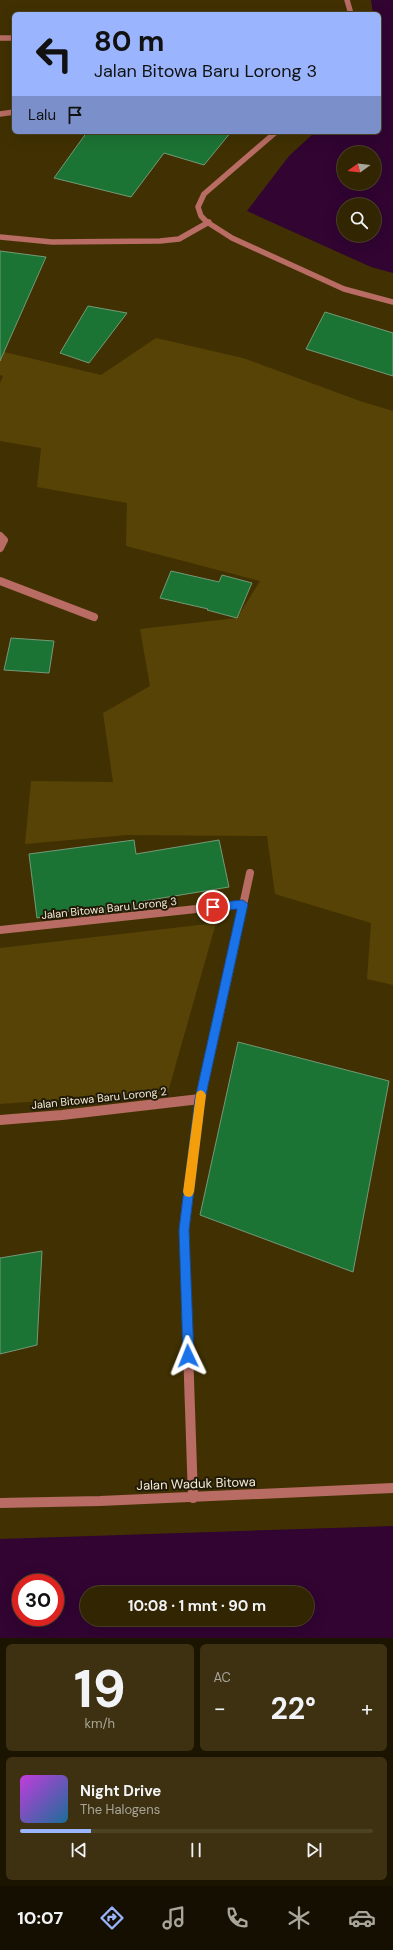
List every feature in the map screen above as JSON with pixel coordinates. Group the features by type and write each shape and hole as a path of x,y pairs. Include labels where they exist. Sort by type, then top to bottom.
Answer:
{"street":[{"path":"347,0 350,12"},
{"path":"0,38 12,38"},
{"path":"0,114 12,112"},
{"path":"274,134 204,194 199,201 197,209 201,216 235,239 327,281 380,300 393,302"},
{"path":"0,237 18,240 52,242 160,241 179,239 208,222"},
{"path":"0,536 4,540 0,548"},
{"path":"0,580 94,616"},
{"path":"193,1498 184,1230 200,1099 250,873"},
{"name":"Jalan Bitowa Baru Lorong 3","path":"0,930 243,904"},
{"name":"Jalan Bitowa Baru Lorong 2","path":"0,1120 200,1099"},
{"name":"Jalan Waduk Bitowa","path":"0,1503 193,1498 393,1488"}],"shaded area":[{"path":"371,0 393,0 393,273 371,267 247,211 289,156 313,134 381,134 381,12 373,12"},
{"path":"156,338 243,358 360,401 393,411 393,985 367,979 371,923 275,894 267,836 127,835 25,844 31,781 113,782 103,713 150,686 140,629 237,618 260,581 126,546 127,503 37,487 41,448 0,441 0,383 3,376 0,375 0,351 101,375"},
{"path":"216,923 168,1092 0,1104 0,948"},
{"path":"393,1526 393,1638 0,1638 0,1539"}],"building":[{"path":"86,134 229,134 204,165 164,153 131,197 54,178"},
{"path":"0,251 46,257 0,361"},
{"path":"88,306 127,313 89,363 60,353"},
{"path":"325,312 393,333 393,376 306,349"},
{"path":"171,571 219,582 222,575 252,583 237,618 207,610 208,609 160,598"},
{"path":"11,638 54,641 49,673 4,670"},
{"path":"134,840 136,854 219,840 229,887 144,901 146,908 81,916 80,909 37,918 29,854"},
{"path":"238,1042 389,1081 353,1272 200,1215"},
{"path":"42,1251 37,1345 0,1354 0,1258"}],"slow traffic":[{"path":"189,1192 201,1095"}],"route":[{"path":"188,1356 184,1230 200,1099 243,904 213,907"}]}
